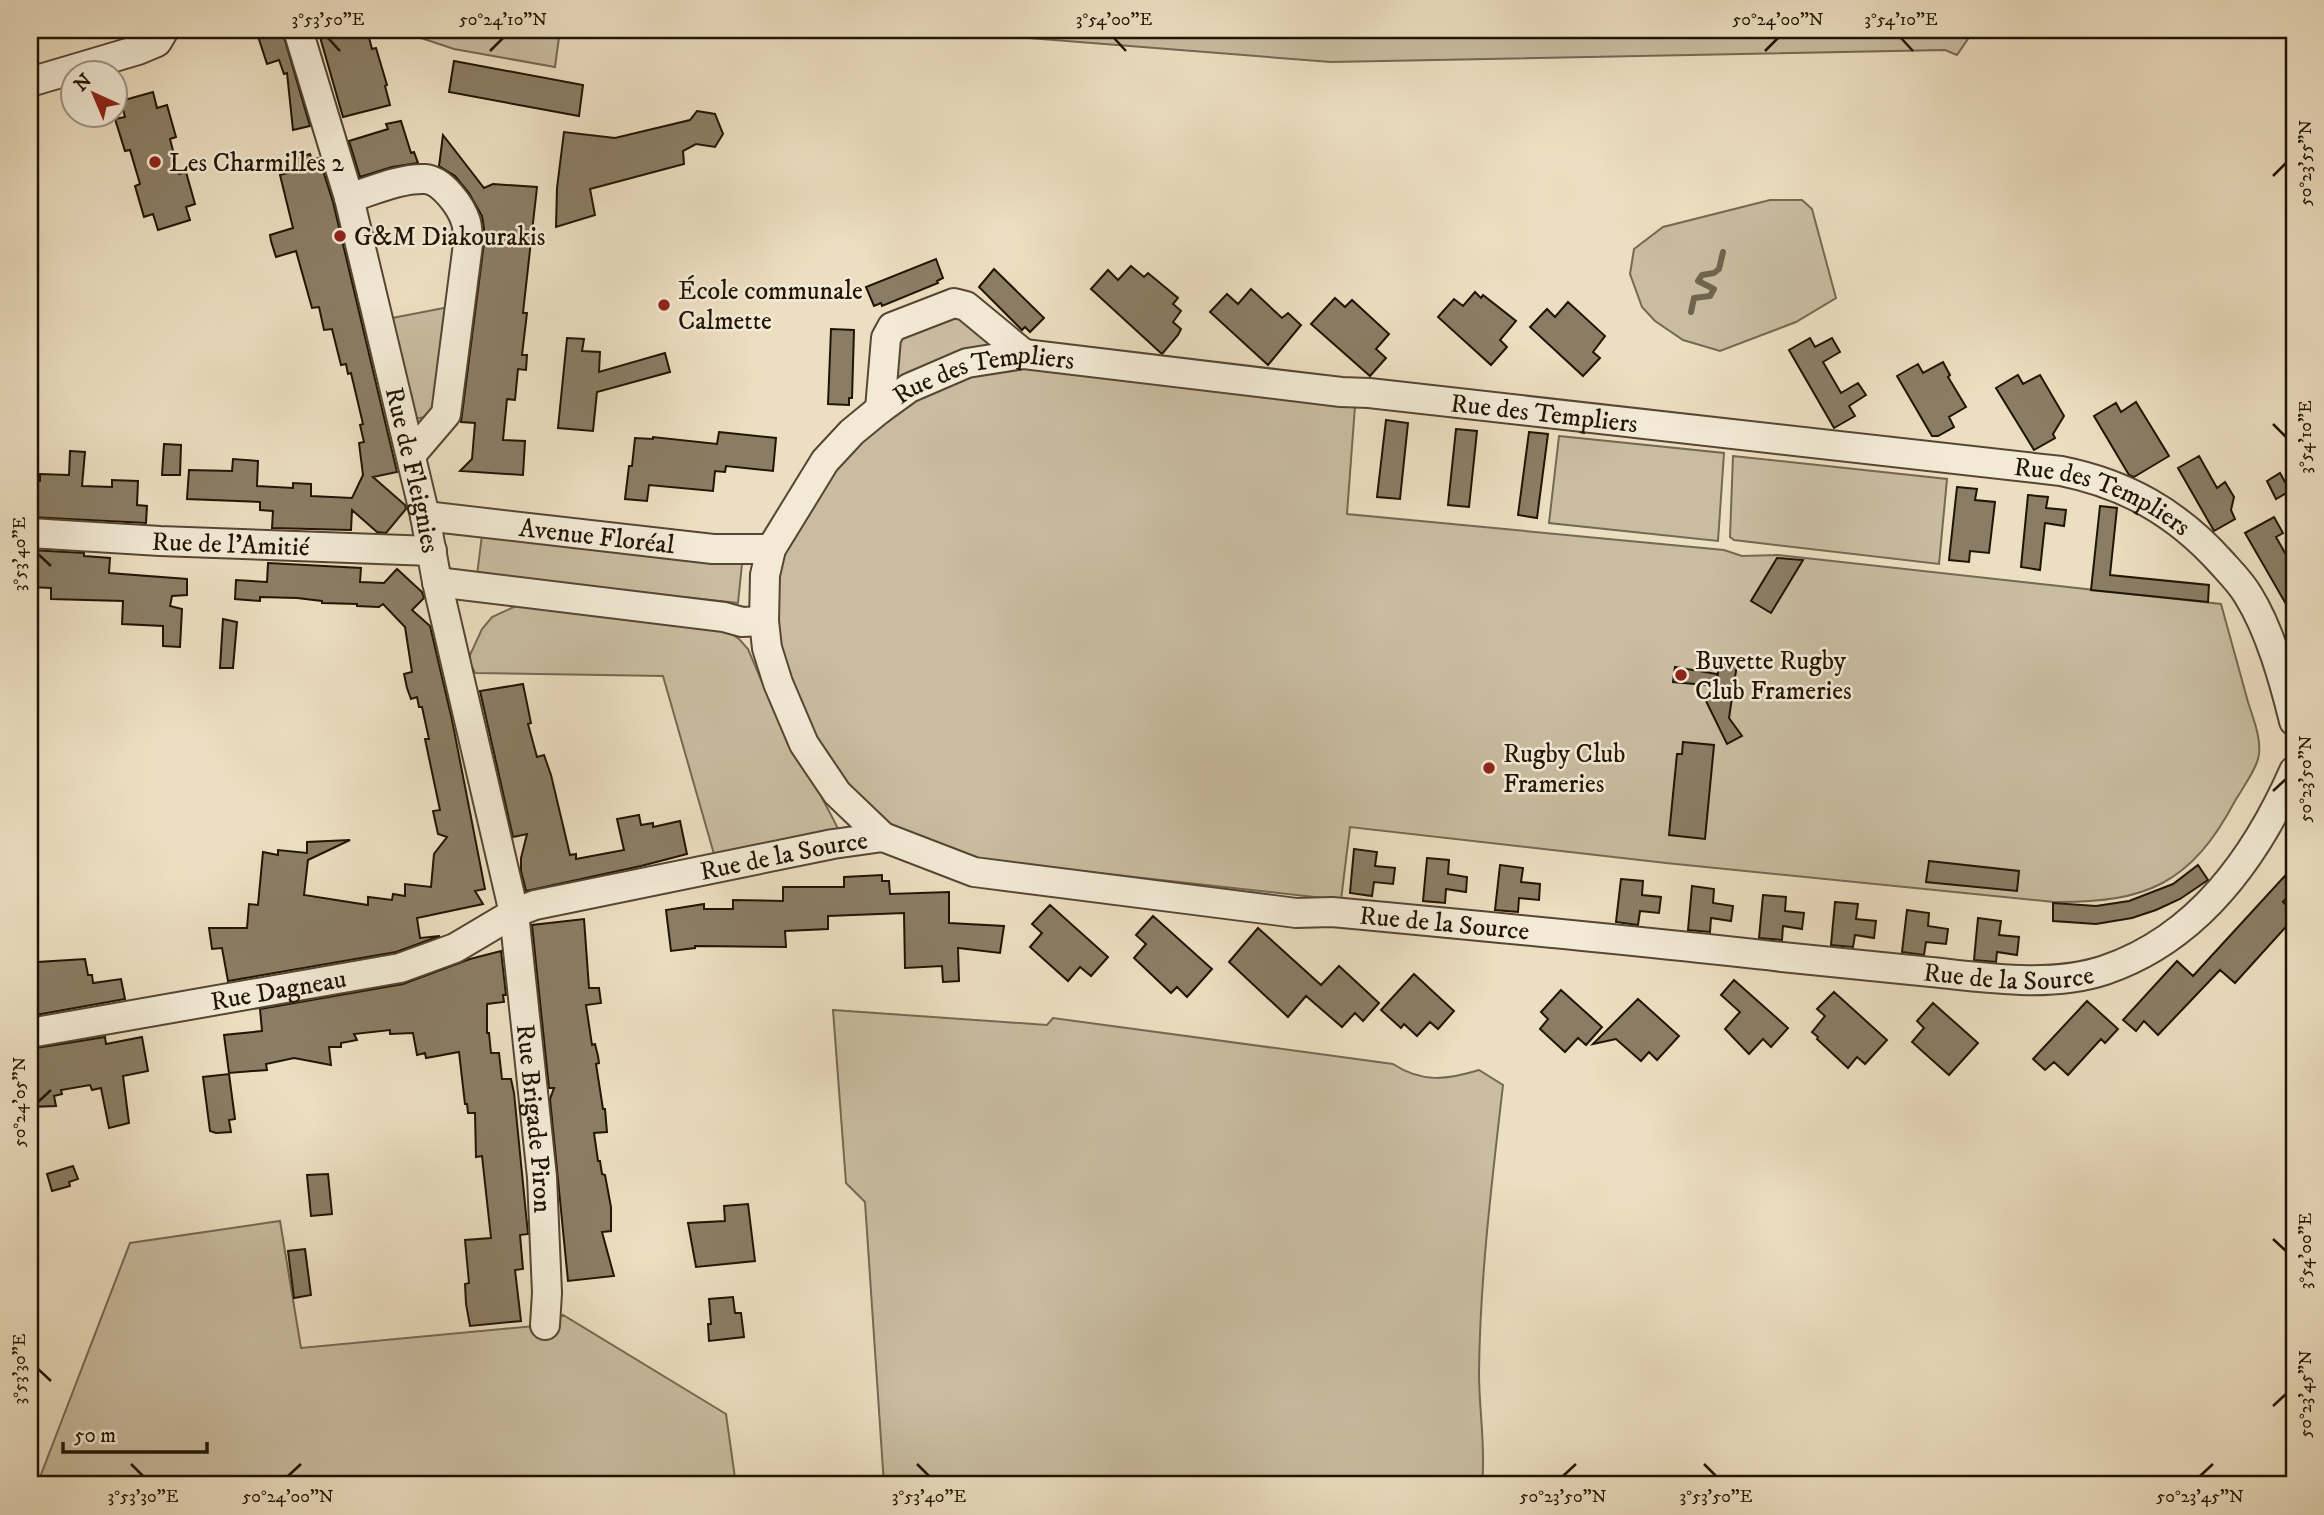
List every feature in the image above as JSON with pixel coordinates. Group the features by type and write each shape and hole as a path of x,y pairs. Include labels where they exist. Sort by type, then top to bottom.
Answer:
{"street":[{"path":"30,82 138,50 157,42 164,30"},
{"name":"Rue de Fleignies","path":"298,30 349,198 411,455 437,582 514,913"},
{"path":"349,198 410,180 428,179 446,191 466,221 468,244 446,414 411,455"},
{"path":"880,409 886,338 892,327 904,322 954,303 966,306 1024,354"},
{"name":"Rue des Templiers","path":"768,562 825,461 852,432 880,409 909,388 967,363 1024,354 1341,392 2050,470 2094,478 2143,499 2162,511 2195,536 2231,573 2248,594 2263,625 2293,713"},
{"name":"Avenue Floréal","path":"425,516 713,549 768,562"},
{"name":"Rue de l'Amitié","path":"30,533 160,541 432,551"},
{"path":"768,562 764,621 767,648 778,683 804,744 837,793 883,837"},
{"path":"437,582 724,617 741,622 764,621"},
{"name":"Rue de la Source","path":"514,913 535,905 883,837 974,872 1296,913 1332,912 1974,977 2037,979 2084,976 2108,969 2164,941 2228,884 2287,798 2294,771"},
{"name":"Rue Dagneau","path":"30,1033 400,968 455,948 514,913"},
{"name":"Rue Brigade Piron","path":"514,913 542,1177 547,1293 545,1325"}],"shaded area":[{"path":"397,30 560,30 555,67 454,49"},
{"path":"926,30 1974,30 1957,55 1945,50 1331,62"},
{"path":"1770,200 1802,200 1812,209 1836,298 1796,322 1720,351 1683,340 1655,321 1642,307 1630,274 1634,249 1663,227"},
{"path":"954,303 1024,354 1356,393 1347,514 1724,550 1742,556 1778,555 2221,604 2258,734 2256,765 2218,829 2183,870 2140,892 2086,901 2054,902 1666,863 1350,827 1341,900 981,860 941,848 859,813 820,769 763,599 825,461 880,409 886,338"},
{"path":"449,307 436,414 416,419 392,318"},
{"path":"1559,436 1724,453 1718,541 1549,523"},
{"path":"1733,456 1947,479 1939,564 1734,540 1730,537"},
{"path":"482,535 742,564 738,603 477,575"},
{"path":"516,606 725,629 739,639 748,649 762,682 845,842 718,868 663,676 475,673 470,663 470,655 482,629 492,617"},
{"path":"833,1010 1047,1025 1053,1018 1393,1064 1425,1077 1445,1078 1479,1070 1503,1085 1482,1301 1479,1373 1482,1485 884,1485 865,1202 846,1183"},
{"path":"280,1221 301,1348 545,1325 563,1315 726,1414 736,1485 37,1485 130,1243"}],"building":[{"path":"256,30 282,30 310,126 293,130 287,73 284,74 279,60 267,64"},
{"path":"318,30 367,30 372,49 376,48 390,105 343,117"},
{"path":"454,61 583,85 579,116 449,92"},
{"name":"Les Charmilles 2","path":"153,92 157,108 167,105 176,137 170,139 179,174 186,172 195,204 186,207 190,220 158,230 153,214 144,217 135,186 140,184 130,150 125,151 118,130 130,130 130,98"},
{"path":"697,111 715,114 723,134 715,147 696,144 683,151 684,164 590,189 595,215 556,227 557,188 564,132 615,138 690,120"},
{"path":"401,121 411,153 414,152 418,163 392,167 360,177 349,141 388,129 386,124"},
{"path":"443,135 484,188 493,184 537,187 523,313 527,313 522,355 527,355 526,370 518,369 515,400 507,399 503,440 525,441 523,475 460,471 472,459 475,423 461,422 485,235 482,216 469,193 455,176 439,166"},
{"path":"310,154 312,160 319,158 333,202 397,472 373,477 405,505 406,509 386,533 377,532 352,510 351,530 272,528 273,511 260,510 260,502 187,499 189,470 232,471 233,459 258,461 257,486 293,488 293,483 311,484 311,496 352,498 363,475 359,443 364,442 360,425 363,424 351,373 348,374 346,364 341,365 332,329 324,330 319,307 312,308 296,251 276,257 270,235 293,228 280,175 298,170 295,159"},
{"path":"936,259 943,278 937,281 938,283 882,306 881,303 874,306 866,287"},
{"path":"1131,266 1144,277 1148,273 1178,298 1173,304 1181,311 1173,322 1181,329 1162,354 1091,289 1108,270 1118,280"},
{"path":"994,269 1044,318 1030,332 1025,327 1022,330 979,287"},
{"path":"1251,289 1282,318 1288,313 1301,325 1268,365 1210,312 1227,294 1238,304"},
{"path":"1475,292 1481,298 1483,295 1516,321 1500,340 1507,347 1491,365 1438,317 1454,299 1463,306"},
{"path":"1335,298 1345,307 1352,300 1389,334 1376,349 1386,358 1370,376 1311,324"},
{"path":"1568,302 1605,336 1593,352 1600,358 1583,376 1530,327 1547,309 1555,317"},
{"path":"831,329 854,330 852,398 849,398 849,405 828,404"},
{"path":"567,338 584,339 582,351 600,352 599,372 665,353 670,372 597,392 593,431 558,428"},
{"path":"1810,338 1815,347 1832,338 1840,352 1823,362 1841,393 1858,383 1866,395 1849,406 1855,416 1834,428 1789,350"},
{"path":"1943,362 1950,375 1948,377 1966,407 1949,417 1954,427 1938,436 1932,436 1897,376 1918,364 1923,373"},
{"path":"2018,375 2023,384 2040,375 2064,416 2053,434 2055,438 2034,450 1996,388"},
{"path":"2136,402 2169,456 2134,477 2129,475 2094,416 2116,403 2121,412"},
{"path":"1386,420 1408,423 1400,499 1377,497"},
{"path":"1456,429 1477,431 1469,507 1448,505"},
{"path":"719,432 776,438 773,471 726,466 725,472 715,471 713,491 649,485 647,501 625,499 635,438 653,437 717,444"},
{"path":"1529,432 1548,434 1537,518 1518,515"},
{"path":"164,444 181,445 180,475 162,475"},
{"path":"70,451 85,452 82,486 112,487 112,480 138,481 137,505 147,506 146,523 30,517 30,481 40,481 40,474 69,475"},
{"path":"2199,456 2217,488 2225,482 2234,497 2231,510 2235,519 2214,531 2178,468"},
{"path":"2280,473 2290,491 2276,499 2267,481"},
{"path":"1957,487 1977,489 1975,500 1995,502 1989,553 1970,551 1969,562 1949,560"},
{"path":"2028,495 2048,497 2046,508 2066,510 2064,526 2045,523 2040,570 2021,567"},
{"path":"2100,506 2117,508 2110,575 2209,585 2208,602 2091,590"},
{"path":"2274,517 2283,533 2276,537 2289,560 2294,558 2294,618 2245,533"},
{"path":"30,550 84,553 84,556 110,558 109,573 187,579 187,595 172,596 170,606 182,609 180,647 163,646 163,626 122,624 123,601 51,599 51,588 30,587"},
{"path":"1777,558 1803,560 1771,613 1751,601"},
{"path":"268,563 361,568 360,582 384,583 397,569 422,592 424,598 412,610 430,626 452,720 485,889 475,891 483,904 417,918 420,938 440,936 396,952 228,981 222,948 212,949 209,928 247,928 249,904 258,905 263,852 278,855 278,850 307,853 307,842 350,840 308,860 304,895 368,905 368,897 392,900 393,894 405,896 405,884 431,887 434,854 447,837 438,834 433,811 440,810 425,739 429,739 422,707 419,707 417,697 411,699 404,674 412,672 405,627 383,604 379,607 322,603 297,598 260,597 260,601 235,599 236,580 267,582"},
{"path":"223,619 237,622 233,668 220,668"},
{"path":"1719,664 1737,664 1729,718 1742,736 1727,744 1705,699 1713,695 1715,698"},
{"path":"1675,667 1717,674 1716,686 1673,682"},
{"path":"523,684 531,723 528,724 537,757 544,755 551,775 570,855 576,854 576,859 624,850 617,819 639,815 641,825 653,823 653,827 680,821 687,854 526,891 521,858 527,834 513,837 480,691"},
{"name":"Rugby Club Frameries","path":"1683,742 1714,745 1705,839 1669,835 1677,754 1682,754"},
{"path":"1354,849 1377,852 1375,866 1395,868 1393,884 1374,882 1372,896 1350,893"},
{"path":"1427,858 1449,860 1448,874 1467,877 1466,892 1446,889 1445,903 1423,901"},
{"path":"1929,861 2019,871 2017,891 1926,882"},
{"path":"1500,865 1523,868 1521,882 1540,884 1539,900 1519,898 1518,912 1495,910"},
{"path":"2198,865 2208,880 2180,899 2156,910 2132,918 2096,924 2053,921 2053,903 2096,906 2129,901 2173,884"},
{"path":"2294,866 2294,890 2283,902 2294,912 2294,918 2235,983 2220,970 2158,1035 2144,1021 2136,1031 2123,1020 2177,961 2193,976"},
{"path":"882,875 882,881 889,881 890,894 949,892 949,923 1004,926 1000,953 958,948 959,981 943,982 942,966 905,968 904,913 828,916 828,929 785,931 786,947 695,946 671,951 666,910 704,904 704,909 733,909 733,900 783,901 783,887 844,887 844,877"},
{"path":"1621,879 1643,881 1642,895 1661,897 1659,913 1640,911 1638,925 1616,922"},
{"path":"1692,886 1714,889 1713,903 1733,906 1731,921 1711,918 1710,932 1688,930"},
{"path":"1763,895 1786,897 1785,911 1804,913 1802,929 1783,926 1782,940 1759,938"},
{"path":"1835,902 1858,904 1856,919 1876,921 1874,938 1855,935 1853,947 1831,945"},
{"path":"1050,905 1108,957 1091,976 1080,967 1068,981 1030,947 1042,933 1032,924"},
{"path":"1907,910 1929,913 1928,926 1948,929 1946,944 1926,942 1924,955 1902,952"},
{"path":"1153,916 1212,969 1187,997 1177,987 1171,993 1134,958 1146,944 1136,935"},
{"path":"1978,918 2001,921 1999,935 2019,937 2017,955 1997,952 1996,962 1974,960"},
{"path":"584,919 589,988 599,988 601,1003 586,1005 592,1045 595,1044 598,1056 599,1063 596,1064 605,1109 607,1132 594,1133 598,1161 602,1174 605,1175 611,1207 611,1231 602,1232 614,1276 568,1281 550,1099 554,1088 549,1088 532,925"},
{"path":"1258,928 1321,985 1339,966 1379,1003 1363,1021 1355,1013 1342,1027 1306,996 1288,1017 1229,962"},
{"path":"501,951 506,995 503,995 504,1002 487,1004 487,1033 491,1053 499,1053 502,1079 511,1079 514,1093 528,1234 520,1235 523,1269 515,1270 521,1321 470,1326 466,1304 465,1284 469,1283 465,1240 491,1238 482,1156 476,1157 475,1113 468,1113 465,1104 459,1052 426,1058 425,1053 417,1055 413,1033 390,1034 390,1030 354,1034 357,1040 341,1043 341,1047 329,1047 331,1065 294,1058 266,1064 267,1070 229,1073 224,1035 262,1031 260,1009 403,984 470,959"},
{"path":"85,959 88,975 92,975 93,983 121,979 125,999 30,1016 30,964"},
{"path":"1414,974 1454,1011 1438,1029 1430,1022 1417,1036 1404,1024 1401,1028 1381,1010"},
{"path":"1734,980 1788,1028 1771,1047 1763,1039 1749,1054 1725,1029 1740,1012 1721,995"},
{"path":"1561,990 1602,1027 1586,1045 1578,1038 1565,1052 1540,1029 1548,1019 1541,1012"},
{"path":"1834,992 1887,1040 1865,1064 1857,1057 1848,1068 1812,1032 1825,1016 1817,1009"},
{"path":"1638,999 1679,1036 1657,1060 1649,1052 1641,1061 1616,1039 1593,1044"},
{"path":"2087,1001 2118,1029 2105,1043 2101,1039 2068,1075 2054,1062 2045,1070 2033,1059"},
{"path":"1933,1003 1978,1043 1949,1075 1912,1042 1924,1028 1917,1021"},
{"path":"105,1037 106,1044 142,1037 148,1071 123,1076 129,1123 109,1128 101,1088 92,1090 90,1085 61,1090 62,1094 54,1096 56,1106 30,1107 30,1049"},
{"path":"229,1074 235,1119 229,1120 231,1132 216,1133 210,1131 203,1077"},
{"path":"73,1166 78,1179 69,1182 70,1186 52,1191 47,1174"},
{"path":"328,1174 332,1214 311,1216 307,1175"},
{"path":"748,1204 755,1261 696,1267 688,1223 725,1221 724,1206"},
{"path":"305,1249 311,1295 294,1298 288,1251"},
{"path":"733,1297 735,1313 741,1313 744,1337 709,1341 709,1299"}],"waterway":[{"path":"1691,312 1694,298 1710,296 1714,289 1698,281 1702,275 1714,273 1719,269 1723,252"}],"place":[{"name":"Les Charmilles 2","path":"155,162"},
{"name":"G&M Diakourakis","path":"340,236"},
{"name":"École communale Calmette","path":"664,305"},
{"name":"Buvette Rugby Club Frameries","path":"1681,675"},
{"name":"Rugby Club Frameries","path":"1489,768"}]}
